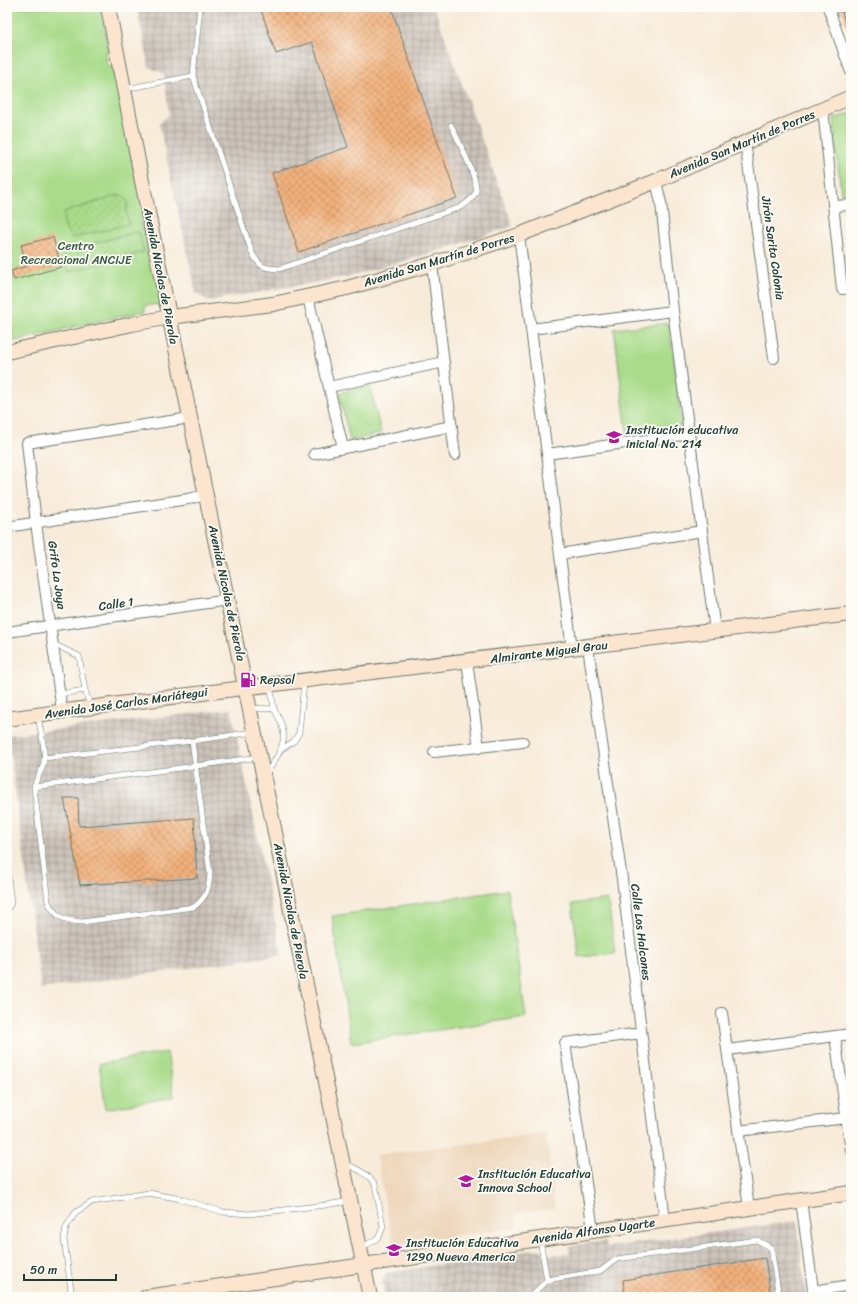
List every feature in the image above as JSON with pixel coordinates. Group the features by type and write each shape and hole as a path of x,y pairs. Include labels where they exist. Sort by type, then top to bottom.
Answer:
{"street":[{"name":"Avenida Nicolas de Pierola","path":"108,7 190,418 370,1297"},
{"path":"828,7 851,72"},
{"name":"Avenida San Martín de Porres","path":"7,352 170,317 273,304 308,297 347,288 432,264 519,235 656,181 851,97"},
{"path":"823,109 842,289 851,288"},
{"name":"Jirón Sarita Colonia","path":"745,142 774,358"},
{"path":"656,181 661,203 673,311 715,631"},
{"path":"833,206 851,205"},
{"path":"519,235 572,649"},
{"path":"432,264 455,455"},
{"path":"308,297 343,448"},
{"path":"531,329 673,311"},
{"path":"329,387 444,362"},
{"name":"Grifo La Joya","path":"62,711 36,523 27,443 190,418"},
{"path":"314,454 452,426"},
{"path":"547,454 689,434"},
{"path":"7,527 206,495"},
{"path":"560,554 702,531"},
{"name":"Calle 1","path":"7,632 51,627 228,600"},
{"name":"Almirante Miguel Grau","path":"246,687 572,649 851,614"},
{"name":"Calle Los Halcones","path":"588,647 622,879 665,1220"},
{"path":"467,661 479,748"},
{"name":"Avenida José Carlos Mariátegui","path":"7,719 246,687"},
{"path":"434,752 523,742"},
{"path":"722,1013 749,1208"},
{"path":"593,1230 565,1043 641,1033"},
{"path":"727,1050 851,1034"},
{"path":"835,1036 851,1151"},
{"path":"738,1131 846,1118"},
{"name":"Avenida Alfonso Ugarte","path":"146,1297 851,1193"},
{"path":"801,1200 813,1294 851,1285"}],"lane":[{"path":"200,7 193,76 252,253 259,264 268,269 279,269 286,267 461,207 471,200 476,191 475,179 451,125"},
{"path":"124,89 193,76"},
{"path":"53,644 79,656 90,708"},
{"path":"264,777 282,749 294,741 299,733 304,680"},
{"path":"269,684 274,709 281,722 284,735 282,749"},
{"path":"60,694 85,690"},
{"path":"250,708 274,709"},
{"path":"38,715 44,758 43,767 34,787 48,902 53,912 61,918 72,922 82,922 194,907 202,900 207,892 210,873 192,741"},
{"path":"44,758 192,741 255,732"},
{"path":"34,787 196,766 260,756"},
{"path":"7,869 11,903 7,910"},
{"path":"343,1163 362,1171 371,1178 375,1184 378,1198 383,1226 380,1234 375,1240 360,1249"},
{"path":"72,1297 64,1239 66,1227 76,1212 92,1202 149,1194 181,1199 223,1212 249,1214 350,1201"},
{"path":"540,1239 547,1280"},
{"path":"530,1297 547,1280 600,1272 617,1259 757,1240 771,1248 779,1297"}],"shaded area":[{"path":"137,7 434,7 513,226 426,255 346,277 208,301 196,293 159,124 169,115 164,74 149,67"},
{"path":"231,709 282,955 41,989 8,735"},
{"name":"Institución Educativa Innova School","path":"546,1134 555,1208 515,1213 517,1224 515,1227 398,1245 393,1242 376,1155"},
{"path":"797,1221 806,1297 385,1297 382,1281 386,1273 539,1249 547,1255 570,1253 568,1246 605,1241 608,1247"}],"green space":[{"name":"Centro Recreacional ANCIJE","path":"7,7 100,7 108,48 106,56 107,64 114,69 144,213 141,220 141,226 149,237 163,307 160,308 159,304 145,306 145,311 7,343"},
{"path":"851,113 851,200 842,201 833,119"},
{"path":"120,195 126,198 128,204 126,213 129,224 72,238 67,232 64,212"},
{"path":"139,231 144,252 68,272 64,256 69,250"},
{"path":"669,323 682,426 627,433 614,329"},
{"path":"370,386 381,433 350,441 339,393"},
{"path":"507,890 526,1017 351,1043 332,916"},
{"path":"608,899 615,953 579,957 572,904"},
{"path":"167,1052 174,1097 106,1109 99,1064"}],"building":[{"path":"260,7 391,7 457,198 299,252 272,173 348,147 312,42 276,54"},
{"path":"838,7 851,7 851,8 840,12"},
{"path":"851,9 851,31 848,32 842,12"},
{"path":"53,237 61,267 14,280 11,271 27,266 21,245"},
{"path":"64,798 78,798 79,826 194,818 197,878 80,885"},
{"path":"765,1258 771,1297 625,1297 623,1280"}],"place":[{"name":"Institución educativa inicial No. 214","path":"614,437"},
{"name":"Repsol","path":"248,680"},
{"name":"Institución Educativa Innova School","path":"466,1181"},
{"name":"Institución Educativa 1290 Nueva America","path":"394,1250"}]}
